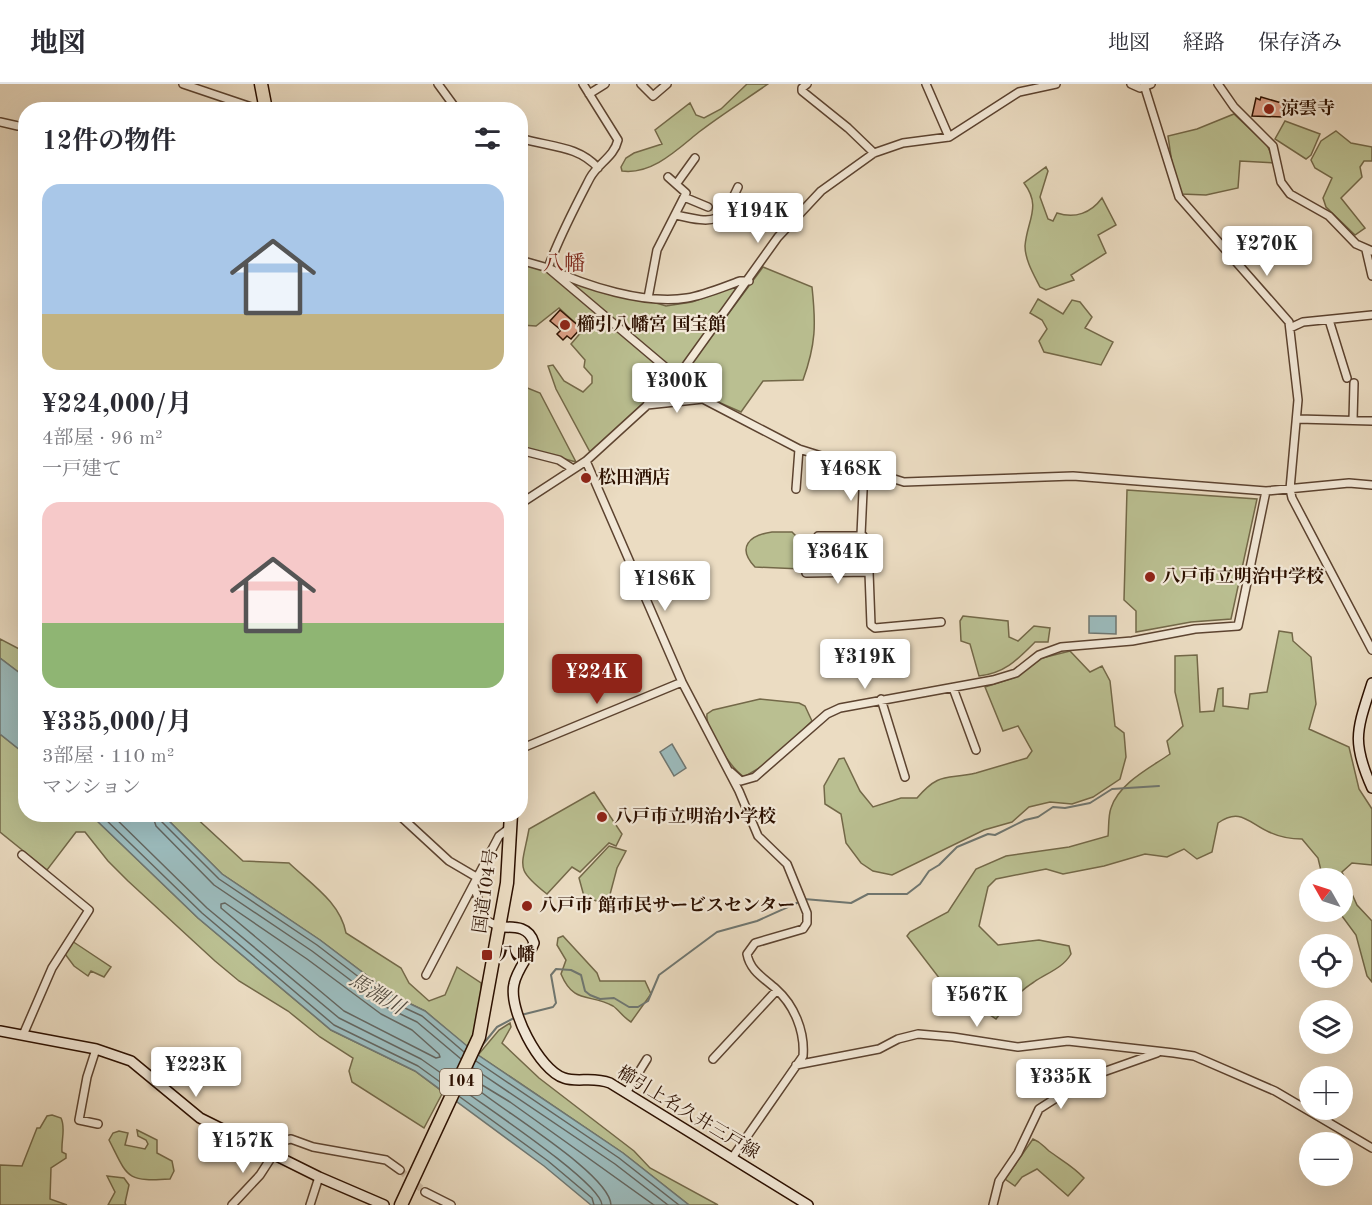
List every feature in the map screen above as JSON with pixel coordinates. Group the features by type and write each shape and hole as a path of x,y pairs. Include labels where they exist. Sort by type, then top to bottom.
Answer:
{"highway":[{"path":"262,85 265,102"},
{"name":"国道104号","path":"401,1205 474,1053 486,1010 500,927 509,863 511,822"}],"street":[{"path":"183,84 236,102"},
{"path":"438,84 451,102"},
{"path":"548,268 561,234 598,168 612,153 618,140 582,84"},
{"path":"589,94 605,84"},
{"path":"641,84 653,96 668,84"},
{"path":"807,84 802,87 802,91 848,128 874,153"},
{"path":"926,84 950,136"},
{"path":"528,499 586,461 676,378 749,281 778,237 810,201 874,153 903,143 950,136 1019,92 1056,84"},
{"path":"1131,84 1148,86 1179,197 1286,317 1290,328 1298,419 1290,489 1313,541 1372,650"},
{"path":"1218,84 1234,107 1273,146 1284,188 1295,198 1337,222 1369,251 1372,276"},
{"path":"0,122 18,126"},
{"path":"528,140 572,150 587,157 598,168"},
{"path":"677,183 695,158"},
{"path":"648,298 657,249 684,197 685,190 668,177"},
{"path":"676,215 705,221 718,219 728,210 738,187"},
{"path":"684,197 708,207"},
{"path":"528,262 548,268 572,280 664,301 690,298 740,281 749,281"},
{"path":"548,268 703,399 800,449 904,482 1073,476 1266,491 1349,483 1372,485"},
{"path":"1290,328 1303,322 1372,315"},
{"path":"1329,320 1350,381 1353,420"},
{"path":"647,405 703,399"},
{"path":"1298,419 1372,421"},
{"path":"796,489 800,449"},
{"path":"528,452 559,460 573,469"},
{"path":"586,461 682,682 728,770 758,836 787,864 807,913 807,923 803,929 755,943 750,947 748,962 777,990 791,1008 804,1043 803,1056 732,1158"},
{"path":"864,469 861,535 865,539 869,572 871,625 875,628 941,622"},
{"path":"728,770 741,781 755,777 827,714 881,699 953,688 1016,673 1039,655 1061,647 1132,641 1195,629 1238,626 1266,491"},
{"path":"818,536 861,535"},
{"path":"806,573 869,572"},
{"path":"528,746 682,682"},
{"path":"1372,683 1357,740 1358,754 1372,788"},
{"path":"953,688 976,750"},
{"path":"881,699 905,777"},
{"path":"407,822 449,861 476,882 485,920 500,927"},
{"path":"426,975 500,836 510,822"},
{"path":"22,855 89,910 52,968 23,1035"},
{"name":"櫛引上名久井三戸線","path":"500,927 520,927 532,935 534,943 514,984 513,998 523,1028 541,1058 564,1078 599,1079 626,1093 808,1205"},
{"path":"712,1059 777,990"},
{"path":"0,1031 96,1049 131,1061 200,1118 320,1177 384,1205"},
{"path":"796,1065 879,1049 898,1039 918,1034 953,1036 1018,1047 1068,1041 1194,1056 1275,1091 1372,1148"},
{"path":"96,1049 87,1077 79,1120 98,1124"},
{"path":"993,1205 999,1181 1018,1153 1040,1109 1089,1077 1159,1052"},
{"path":"626,1093 647,1059"},
{"path":"232,1205 260,1175 282,1141 291,1139 313,1147 386,1160 400,1170"},
{"path":"310,1205 320,1177"},
{"path":"424,1192 451,1205"}],"green space":[{"path":"747,84 768,84 654,165 644,169 622,171 621,167 626,158 662,144 655,130 690,103 696,115 704,118 721,109"},
{"path":"1234,114 1267,145 1275,163 1240,161 1238,188 1206,195 1181,194 1173,170 1168,136 1197,129"},
{"path":"1285,121 1320,134 1311,155 1306,159 1275,139"},
{"path":"1336,131 1351,143 1372,147 1372,161 1364,161 1360,167 1362,177 1341,198 1365,228 1355,235 1326,207 1323,198 1332,178 1315,168 1311,160 1321,141"},
{"path":"1046,167 1048,171 1040,197 1048,219 1053,221 1057,213 1076,215 1088,211 1102,198 1116,225 1098,235 1106,253 1071,275 1074,280 1046,290 1040,287 1026,257 1026,237 1033,207 1032,199 1024,183"},
{"path":"528,264 666,306 692,302 737,286 736,292 680,370 590,452 556,389 548,366 553,365 564,381 583,392 592,383 592,376 584,367 585,360 571,344 583,330 559,308 536,326 528,325"},
{"path":"763,267 812,287 813,345 803,380 763,381 741,412 709,398 682,376"},
{"path":"1038,299 1063,314 1072,300 1080,302 1092,317 1085,328 1113,342 1101,365 1044,352 1039,341 1047,329 1042,320 1030,313"},
{"path":"528,388 540,393 576,462 528,449"},
{"path":"1127,490 1257,499 1231,619 1191,622 1136,632 1136,611 1124,600"},
{"path":"772,532 792,532 798,538 801,569 755,567 749,560 746,548 748,543 757,536"},
{"path":"963,616 1008,621 1009,637 1018,641 1034,626 1050,628 1048,642 1035,642 1003,669 979,676 970,644 961,641 960,621"},
{"path":"1279,631 1292,633 1293,641 1311,657 1316,704 1309,729 1349,747 1359,789 1372,809 1372,865 1352,863 1346,868 1320,868 1318,858 1302,839 1277,835 1244,818 1232,816 1218,823 1212,852 1197,859 1184,849 1167,857 1145,854 1104,866 1063,874 1046,869 996,879 988,887 979,926 998,945 1039,940 1069,946 1071,954 1059,967 1024,989 996,1019 943,983 907,936 910,932 948,912 976,869 1006,856 1069,847 1108,836 1109,814 1115,799 1136,777 1170,754 1167,741 1183,726 1175,692 1175,656 1197,655 1200,712 1214,711 1218,689 1223,688 1223,706 1248,709 1250,694 1267,692"},
{"path":"0,639 18,648 18,672 0,658"},
{"path":"1070,651 1090,672 1102,666 1110,681 1115,726 1124,733 1126,757 1120,779 1093,797 1072,804 1050,802 1029,807 1012,822 984,830 892,875 873,871 861,863 846,843 841,814 825,804 824,786 839,759 844,758 860,791 873,807 901,798 917,798 925,789 944,778 976,773 1027,758 1032,751 1018,726 1003,731 985,687 1016,677 1042,658"},
{"path":"760,699 799,703 805,706 812,721 769,762 744,777 732,766 714,739 707,721 707,714 713,710"},
{"path":"0,734 18,748 18,822 98,822 198,918 331,1030 415,1071 443,1092 424,1128 352,1082 349,1071 353,1058 320,1037 288,1011 239,981 215,961 128,881 108,861 85,832 76,832 47,870 0,832"},
{"path":"594,792 622,834 616,846 609,843 580,872 572,867 547,894 529,878 523,866 529,829"},
{"path":"170,822 201,822 243,861 289,863 331,903 343,922 346,933 401,968 409,983 429,1001 445,995 457,967 481,983 483,1034 471,1050 425,1011 394,996 320,940 222,874"},
{"path":"609,846 626,851 617,868 608,902 606,905 587,897 585,900 579,878"},
{"path":"1353,896 1357,905 1372,921 1372,982 1367,976 1356,935 1346,922 1353,922"},
{"path":"563,936 597,973 600,981 645,981 651,994 631,1022 613,1006 583,997 566,984 561,974 566,960 557,945 558,938"},
{"path":"72,941 111,967 104,977 91,971 88,976 74,966 65,954"},
{"path":"510,1023 511,1027 502,1043 539,1078 634,1151 650,1168 718,1205 689,1205 623,1153 478,1055 499,1030"},
{"path":"47,1116 61,1118 62,1152 66,1154 66,1158 51,1168 50,1199 67,1205 0,1205 0,1165 22,1166 37,1128 40,1128"},
{"path":"137,1130 157,1140 157,1153 172,1161 174,1171 170,1179 136,1178 120,1162 109,1140 113,1133 119,1131 128,1133 125,1145 145,1149 148,1144 146,1140 138,1136"},
{"path":"1033,1139 1084,1178 1068,1196 1037,1169 1022,1177 1015,1186 1005,1179"},
{"path":"107,1176 124,1178 129,1185 126,1205 108,1205 115,1192"}],"water":[{"path":"1089,616 1116,616 1116,634 1089,633"},
{"path":"0,658 18,672 18,748 0,734"},
{"path":"672,744 686,768 674,776 660,752"},
{"name":"馬淵川","path":"98,822 170,822 222,874 320,940 394,996 425,1011 478,1055 623,1153 689,1205 591,1205 544,1166 415,1071 331,1030 198,918"}],"building":[{"name":"涼雲寺","path":"1261,97 1285,104 1283,117 1252,116 1256,98 1260,100"},
{"name":"櫛引八幡宮 国宝館","path":"560,310 581,328 571,339 567,336 563,340 557,334 561,330 550,321"}],"waterway":[{"path":"804,899 851,903 868,894 907,894 957,847 988,834 995,835 1025,820 1038,817 1053,807 1065,808 1090,803 1112,789 1159,786"},
{"path":"521,1015 553,1007 556,1003 551,975 556,969 571,970 581,975 585,991 590,995 600,999 614,998 629,1007 638,1007 648,1001 659,975 717,932 757,921 799,902"},
{"path":"480,1048 497,1027 516,1017"}],"tunnel":[{"path":"400,1170 425,1192"}],"place":[{"name":"涼雲寺","path":"1269,109"},
{"name":"櫛引八幡宮 国宝館","path":"565,325"},
{"name":"松田酒店","path":"586,478"},
{"name":"八戸市立明治中学校","path":"1150,577"},
{"name":"八戸市立明治小学校","path":"602,817"},
{"name":"八戸市 館市民サービスセンター","path":"527,906"},
{"name":"八幡","path":"487,955"}],"district":[{"name":"八幡","path":"564,264"}]}
